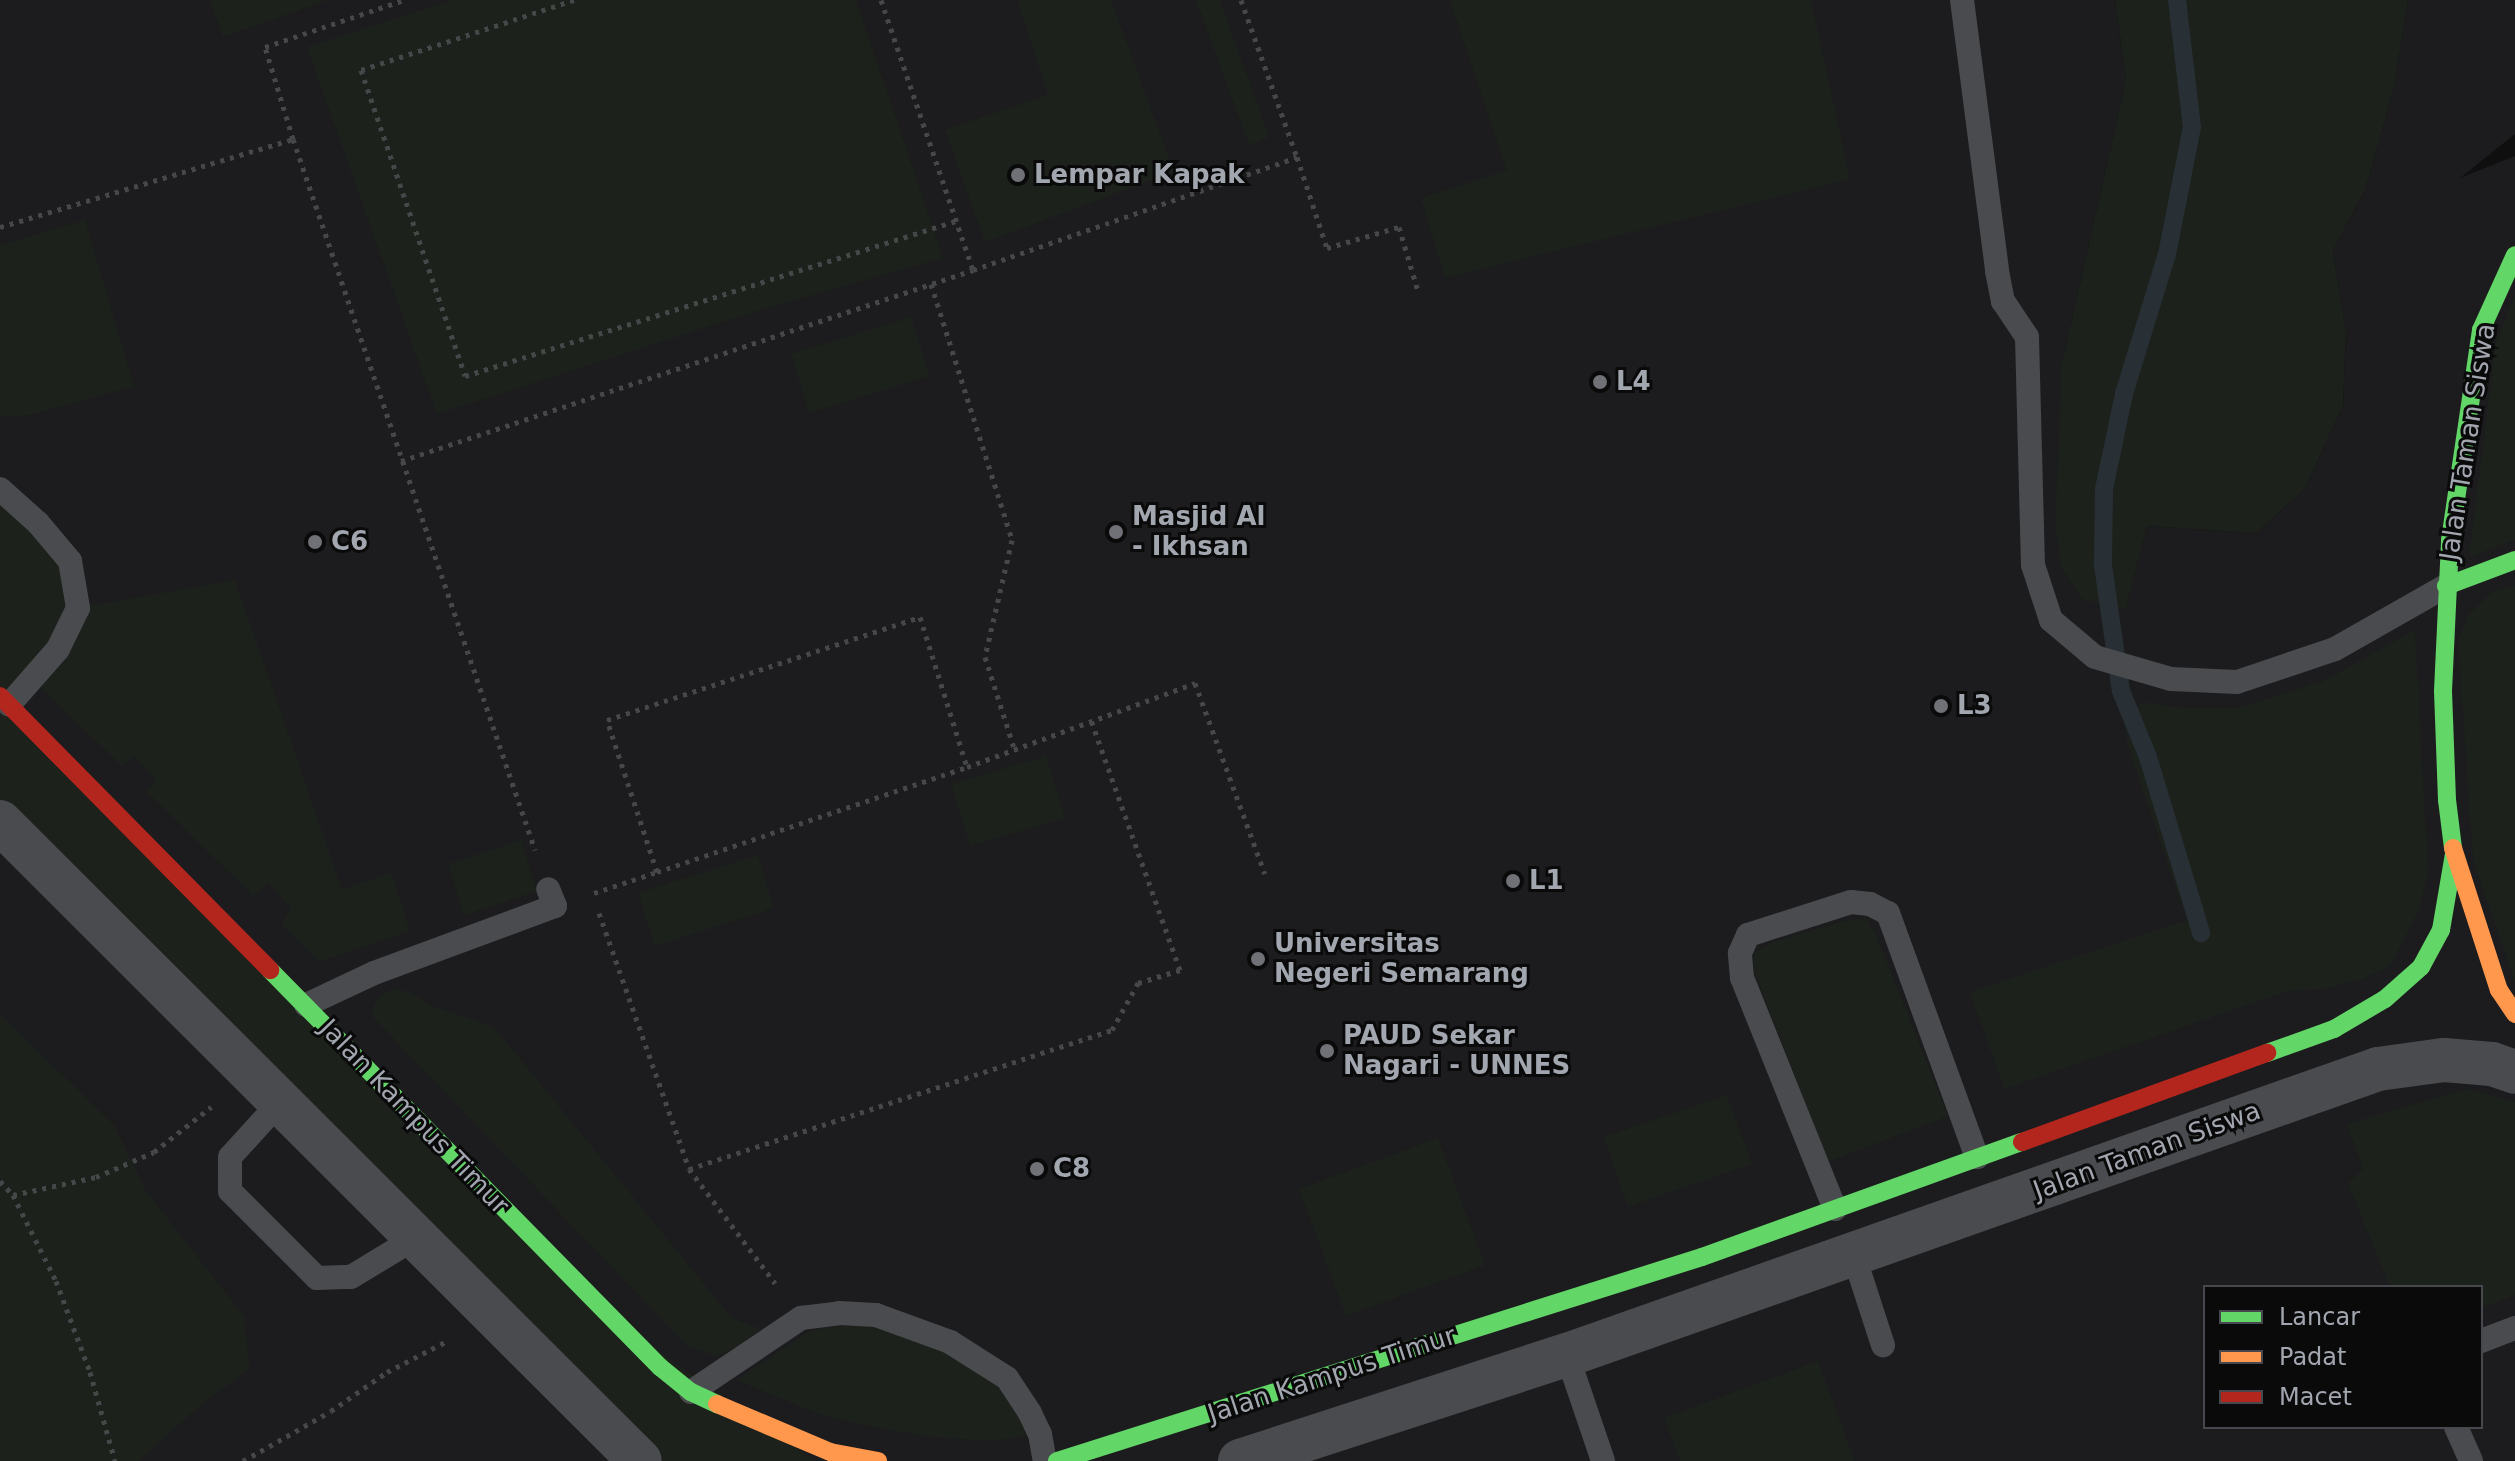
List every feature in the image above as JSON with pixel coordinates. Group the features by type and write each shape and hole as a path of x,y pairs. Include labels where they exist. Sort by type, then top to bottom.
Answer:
{"street":[{"name":"Jalan Taman Siswa","path":"2515,255 2481,330 2446,586 2443,691 2447,800 2454,854 2499,990 2515,1014"},
{"name":"Jalan Taman Siswa","path":"2446,586 2515,560"},
{"name":"Jalan Kampus Timur","path":"4,700 306,1005 603,1312 691,1392 769,1429 830,1452 854,1459 878,1461"},
{"path":"0,822 640,1461"},
{"name":"Jalan Kampus Timur","path":"1057,1461 1607,1288 2334,1029 2385,999 2421,967 2441,930 2454,854"},
{"name":"Jalan Taman Siswa","path":"1784,1280 2378,1069 2444,1060 2492,1064 2515,1072"},
{"path":"1835,1209 1854,1256"},
{"name":"Jalan Kampus Timur","path":"1240,1461 1567,1355 1784,1280"}],"lane":[{"path":"1962,0 1997,271 2003,301 2027,337 2033,565 2051,620 2095,657 2171,679 2237,682 2335,649 2446,586"},
{"path":"0,489 38,523 70,561 78,608 58,649 4,700"},
{"path":"306,1005 552,898"},
{"path":"1835,1209 1742,978 1740,953 1748,935 1851,902 1870,904 1888,913 1977,1157"},
{"path":"280,1102 230,1157 230,1191 317,1278 351,1277 417,1237"},
{"path":"1854,1256 1883,1345"},
{"path":"691,1392 801,1318 839,1313 876,1315 950,1342 1007,1378 1035,1423 1045,1461"},
{"path":"2483,1340 2515,1328"},
{"path":"1567,1355 1603,1461"},
{"path":"2457,1429 2471,1461"}],"path":[{"path":"404,0 265,47 401,461 552,898 592,893 657,872 967,767 1195,683 1265,874"},
{"path":"574,0 361,70 465,376 956,221"},
{"path":"881,0 973,270"},
{"path":"1241,0 1327,248 1399,227 1418,291"},
{"path":"0,227 293,139"},
{"path":"401,461 973,270 1297,157"},
{"path":"931,284 1012,540 985,657 1014,748"},
{"path":"657,872 607,720 920,617 967,767"},
{"path":"689,1169 1112,1030 1138,983 1180,970 1091,720"},
{"path":"592,893 689,1169 801,1318"},
{"path":"13,1195 96,1177 154,1152 218,1101"},
{"path":"0,1181 13,1195 56,1281 90,1372 115,1461"},
{"path":"243,1461 331,1411 387,1372 499,1317"}],"shaded area":[{"name":"Universitas Negeri Semarang","path":"0,0 2115,0 2126,80 2062,363 2126,609 2147,526 2256,533 2304,490 2343,406 2346,331 2333,251 2366,188 2395,83 2408,0 2515,0 2515,134 2460,178 2515,156 2515,1461 0,1461"},
{"path":"210,0 328,0 223,37"},
{"path":"453,0 856,0 943,258 760,310 437,414 307,47"},
{"path":"1017,0 1111,0 1174,172 985,242 945,130 1048,95"},
{"path":"1196,0 1220,0 1269,137 1249,145"},
{"path":"1450,0 1811,0 1850,179 1445,278 1421,198 1507,170"},
{"path":"2115,0 2408,0 2395,83 2366,188 2333,251 2346,331 2343,406 2304,490 2256,533 2147,526 2126,609 2082,599 2061,566 2055,522 2062,363 2126,80"},
{"path":"85,220 134,386 31,415 0,417 0,245"},
{"path":"2515,295 2515,540 2469,557 2496,342"},
{"path":"911,317 930,376 809,413 791,354"},
{"path":"0,489 70,561 78,608 235,580 342,889 391,873 410,931 319,962 281,924 291,909 268,883 253,896 146,791 156,780 134,756 122,766 32,679 9,704 603,1312 815,1461 642,1461 0,822"},
{"path":"2515,585 2515,983 2473,860 2458,640 2468,615 2491,593"},
{"path":"2415,630 2428,872 2420,908 2390,966 2362,979 2324,989 2288,991 2004,1089 1970,992 2187,920 2128,746 2124,719 2143,702 2183,708 2238,708 2324,681"},
{"path":"1046,756 1065,818 970,846 951,784"},
{"path":"521,840 537,891 464,915 448,864"},
{"path":"758,855 774,908 655,946 638,893"},
{"path":"1867,919 1877,937 1948,1116 1828,1162 1755,973 1753,953 1773,942 1848,920"},
{"path":"392,989 410,992 430,1005 494,1027 732,1318 761,1329 736,1347 716,1356 687,1346 373,1017 374,1006 380,996"},
{"path":"0,1014 115,1126 146,1191 244,1316 250,1369 204,1402 139,1461 0,1461"},
{"path":"2466,1089 2515,1102 2515,1295 2483,1307 2483,1285 2389,1285 2348,1183 2363,1169 2347,1124"},
{"path":"1727,1095 1752,1164 1628,1207 1604,1137"},
{"path":"1438,1138 1485,1265 1346,1316 1299,1189"},
{"path":"840,1326 876,1326 963,1359 1006,1388 1024,1418 1025,1436 990,1441 933,1437 884,1429 824,1416 736,1380 810,1331"},
{"path":"1818,1361 1855,1461 1680,1461 1664,1418"}],"waterway":[{"path":"2177,0 2192,127 2167,254 2124,394 2104,489 2103,565 2121,691 2148,757 2201,933"}],"traffic: fast":[{"path":"2453,848 2447,800 2443,691 2450,540 2481,330 2515,255"},
{"path":"2446,586 2515,560"},
{"path":"2267,1053 2334,1029 2385,999 2421,967 2441,930 2454,854"},
{"path":"270,970 660,1367 691,1392 717,1404"},
{"path":"1057,1461 1702,1257 2022,1142"}],"traffic: slow":[{"path":"2453,848 2499,990 2515,1014"},
{"path":"717,1404 830,1452 878,1461"}],"traffic: jam":[{"path":"0,696 270,970"},
{"path":"2022,1142 2267,1053"}],"place":[{"name":"Lempar Kapak","path":"1018,175"},
{"name":"L4","path":"1600,382"},
{"name":"Masjid Al - Ikhsan","path":"1116,532"},
{"name":"C6","path":"315,542"},
{"name":"L3","path":"1941,706"},
{"name":"L1","path":"1513,881"},
{"name":"Universitas Negeri Semarang","path":"1258,959"},
{"name":"PAUD Sekar Nagari - UNNES","path":"1327,1051"},
{"name":"C8","path":"1037,1169"}]}
